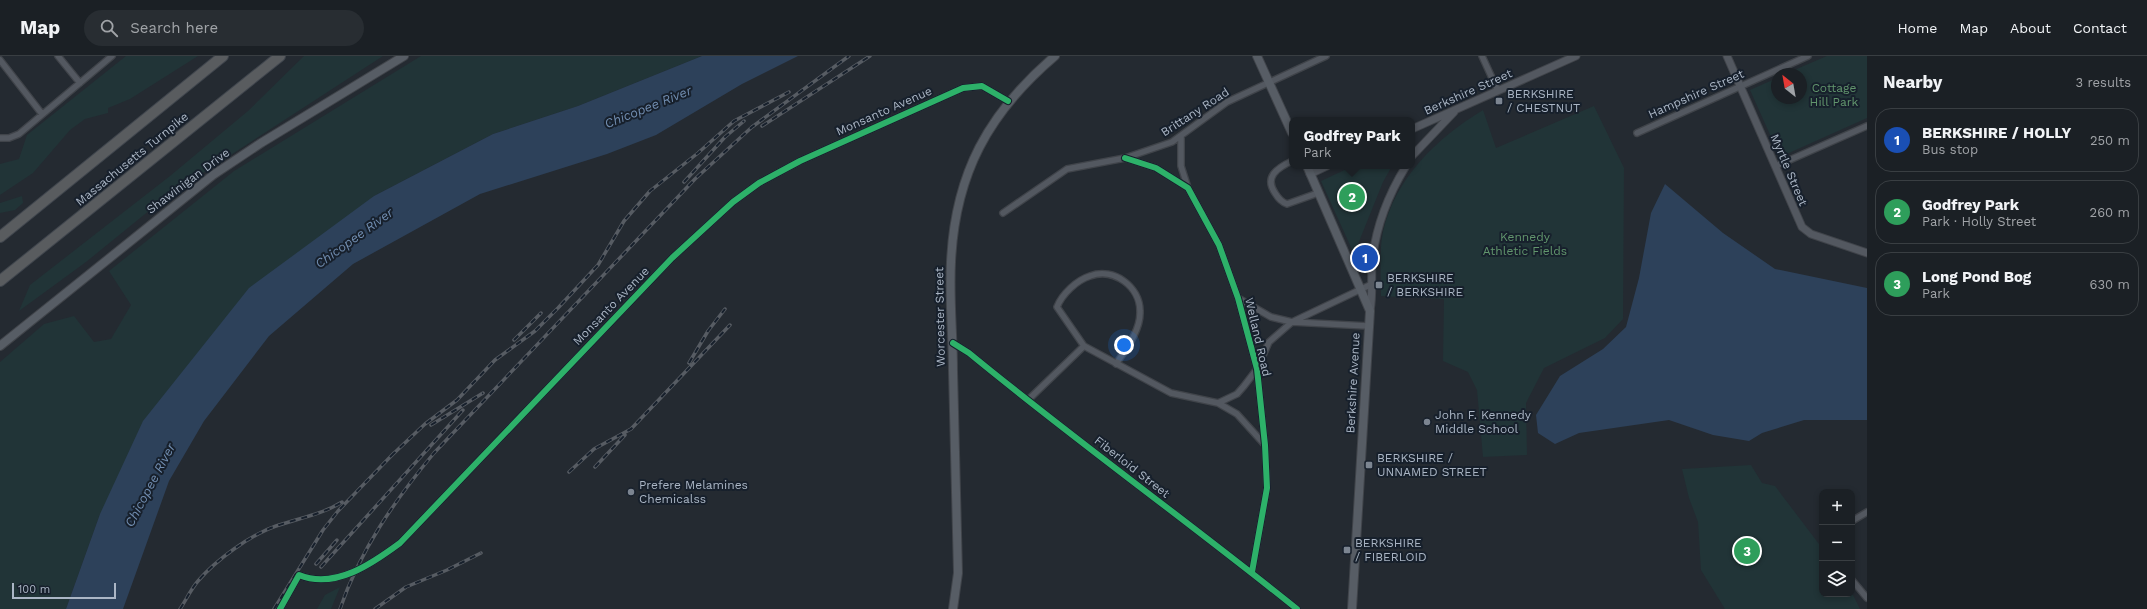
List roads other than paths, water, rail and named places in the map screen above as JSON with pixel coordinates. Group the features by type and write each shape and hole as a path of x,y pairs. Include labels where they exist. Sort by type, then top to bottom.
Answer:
{"highway":[{"name":"Massachusetts Turnpike","path":"0,237 223,56"},
{"name":"Massachusetts Turnpike","path":"0,281 280,56"}],"main road":[{"name":"Shawinigan Drive","path":"0,346 213,175 404,56"},
{"name":"Worcester Street","path":"953,609 958,574 951,263 960,199 967,175 980,146 1008,101 1033,74 1055,56"},
{"path":"1257,56 1289,126"},
{"path":"1308,170 1370,311"},
{"name":"Berkshire Avenue","path":"1352,609 1370,311"}],"street":[{"path":"58,56 80,84"},
{"path":"1,139 19,134 112,56"},
{"name":"Brittany Road","path":"1003,213 1067,169 1125,158 1172,142 1228,102 1326,56"},
{"path":"1482,56 1498,91"},
{"name":"Berkshire Street","path":"1415,128 1576,56"},
{"name":"Myrtle Street","path":"1727,56 1802,227 1811,234 1867,253"},
{"name":"Hampshire Street","path":"1637,133 1808,56"},
{"path":"0,60 42,114"},
{"name":"Monsanto Avenue","path":"280,609 299,575 324,580 336,577 370,565 400,543 673,258 723,210 753,188 800,161 963,88 982,86 1008,101"},
{"path":"1415,153 1457,109"},
{"path":"1776,166 1867,126"},
{"name":"Welland Road","path":"1181,136 1181,166 1188,188 1219,245 1238,298 1257,369 1265,445 1267,488 1252,572"},
{"name":"Welland Road","path":"1125,158 1156,168 1188,188"},
{"path":"1289,163 1278,168 1272,176 1271,186 1278,198 1287,204 1318,193"},
{"name":"Berkshire Avenue","path":"1370,311 1375,237 1383,209 1404,169"},
{"path":"1116,364 1134,333 1139,321 1141,312 1138,300 1132,288 1121,279 1107,274 1090,276 1067,292 1060,300 1057,307 1059,312 1084,346 1116,364 1171,393 1218,403 1237,414 1265,445"},
{"path":"1218,403 1237,394 1257,369 1269,342 1292,322 1372,284"},
{"path":"1238,298 1271,316 1292,322 1368,326"},
{"name":"Fiberloid Street","path":"953,343 1252,572 1297,609"},
{"path":"1028,400 1084,346"},
{"path":"1855,520 1867,512"},
{"path":"1855,584 1867,598"}],"water":[{"name":"Chicopee River","path":"702,56 798,56 742,84 656,135 607,154 480,194 353,264 269,336 204,421 169,481 123,609 66,609 100,514 143,421 249,288 374,196 493,134 578,106"},
{"path":"1665,184 1723,233 1775,269 1867,288 1867,420 1804,420 1762,433 1749,441 1713,435 1669,420 1579,433 1555,444 1538,433 1536,415 1560,376 1603,349 1626,327 1639,278 1651,213"}],"railway":[{"path":"340,609 358,566 380,526 392,507 434,453 695,179 752,127 849,56"},
{"path":"762,126 870,56"},
{"path":"391,456 425,424 457,400 495,360 535,331 558,308 598,265 624,221 650,191 698,153 734,121 789,92"},
{"path":"684,182 725,137 744,121"},
{"path":"689,363 708,331 725,309"},
{"path":"514,340 541,313"},
{"path":"569,472 594,449 631,429 730,325"},
{"path":"431,425 483,393"},
{"path":"321,567 463,410"},
{"path":"595,467 625,435"},
{"path":"274,609 323,530 338,511 394,453"},
{"path":"180,609 193,587 205,573 234,549 255,535 276,526 318,513 342,502"},
{"path":"316,564 337,540"},
{"path":"375,609 406,587 447,570 481,553"}],"place":[{"name":"BERKSHIRE / CHESTNUT","path":"1499,101"},
{"name":"Godfrey Park","path":"1352,197"},
{"name":"BERKSHIRE / HOLLY","path":"1365,258"},
{"name":"BERKSHIRE / BERKSHIRE","path":"1379,285"},
{"name":"John F. Kennedy Middle School","path":"1427,422"},
{"name":"BERKSHIRE / UNNAMED STREET","path":"1369,465"},
{"name":"Prefere Melamines Chemicalss","path":"631,492"},
{"name":"BERKSHIRE / FIBERLOID","path":"1347,550"},
{"name":"Long Pond Bog","path":"1747,551"}],"park label":[{"name":"Cottage Hill Park","path":"1834,95"},
{"name":"Kennedy Athletic Fields","path":"1525,244"}]}
